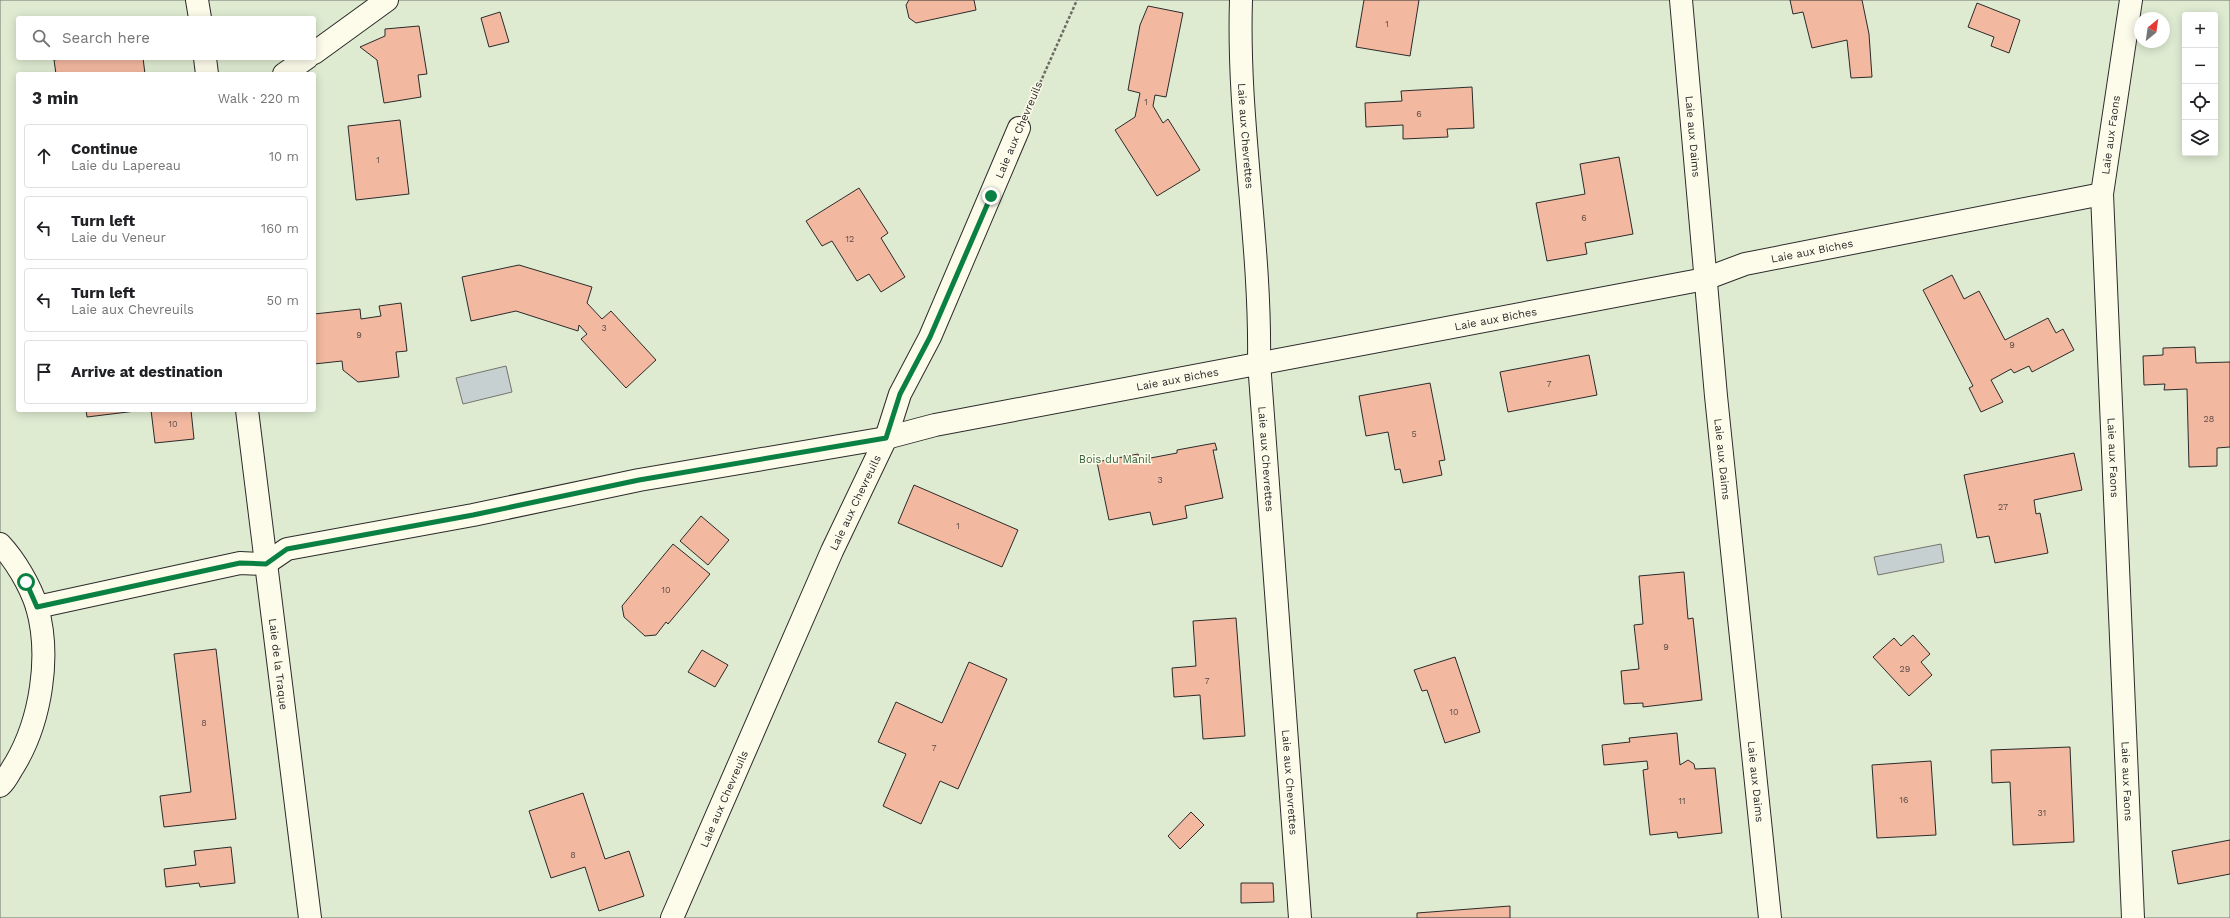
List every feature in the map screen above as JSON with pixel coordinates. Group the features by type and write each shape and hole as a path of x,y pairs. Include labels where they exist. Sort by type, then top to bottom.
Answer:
{"street":[{"path":"197,0 200,16"},
{"path":"316,52 386,0"},
{"name":"Laie aux Chevrettes","path":"1241,0 1240,37 1242,85 1260,313 1259,362 1300,918"},
{"name":"Laie aux Daims","path":"1681,0 1705,279 1770,918"},
{"name":"Laie aux Faons","path":"2131,0 2102,194 2133,918"},
{"path":"205,60 207,72"},
{"path":"287,72 304,60"},
{"name":"Laie aux Chevreuils","path":"672,918 832,551 886,438 900,394 930,337 1019,128"},
{"name":"Laie aux Biches","path":"266,564 287,549 473,515 639,480 886,438 935,425 1259,362 1345,349 1705,279 1745,264 2102,194"},
{"name":"Laie de la Traque","path":"247,412 310,918"},
{"path":"0,544 10,554 37,607 42,649 39,701 32,728 22,752 0,786"},
{"path":"37,607 240,563 266,564"}],"path":[{"name":"Laie aux Chevreuils","path":"1019,128 1076,0"}],"green space":[{"name":"Bois du Manil","path":"0,0 2230,0 2230,918 0,918"}],"shaded area":[{"path":"506,366 512,392 463,404 456,378"},
{"path":"1941,544 1944,562 1878,575 1874,557"}],"building":[{"path":"909,0 974,0 976,10 916,23 909,18 906,5"},
{"path":"1364,0 1419,0 1410,56 1356,47"},
{"path":"1790,0 1862,0 1869,34 1872,77 1851,78 1847,40 1812,48 1803,12 1793,14"},
{"path":"1977,3 2020,20 2009,53 1991,46 1994,37 1968,27"},
{"path":"1148,6 1183,13 1166,97 1155,95 1153,106 1163,123 1168,119 1200,170 1157,196 1115,130 1135,117 1140,93 1128,90 1140,25"},
{"path":"500,12 509,42 489,47 481,18"},
{"path":"419,26 427,74 418,75 421,97 384,103 377,60 360,47 385,36 385,29"},
{"path":"54,60 143,60 145,72 56,72"},
{"path":"1472,87 1474,128 1447,129 1448,137 1403,139 1403,125 1366,127 1365,103 1402,101 1401,91"},
{"path":"400,120 409,194 356,200 348,126"},
{"path":"1619,157 1633,234 1585,243 1587,254 1547,261 1536,203 1585,194 1580,164"},
{"path":"859,188 888,233 881,238 905,277 881,292 869,274 857,281 832,241 822,246 806,221"},
{"path":"519,265 592,287 587,303 602,319 611,311 656,360 626,388 581,339 587,334 579,325 578,331 516,311 471,321 462,277"},
{"path":"1952,275 1964,299 1979,291 2005,340 2048,318 2056,333 2063,329 2074,350 2032,372 2029,366 2014,373 2011,369 1991,380 2003,402 1981,412 1969,388 1973,386 1923,290"},
{"path":"401,303 407,351 396,352 399,377 358,382 343,370 342,361 316,364 316,314 360,309 361,319 381,316 379,306"},
{"path":"2195,347 2196,363 2230,362 2230,447 2217,448 2217,466 2189,467 2187,389 2164,390 2165,384 2144,385 2143,356 2163,355 2163,348"},
{"path":"1589,355 1597,395 1508,412 1500,372"},
{"path":"1430,383 1445,460 1439,461 1442,475 1403,483 1400,469 1395,470 1388,432 1366,436 1359,396"},
{"path":"86,412 128,412 87,417"},
{"path":"151,412 191,412 194,439 155,443"},
{"path":"1215,443 1217,450 1213,450 1223,498 1185,506 1187,518 1153,525 1150,512 1109,520 1097,462 1138,454 1140,460 1177,453 1177,450"},
{"path":"2074,453 2082,490 2034,500 2036,514 2040,513 2048,553 1995,563 1989,536 1977,538 1964,475"},
{"path":"914,485 1018,530 1002,567 898,523"},
{"path":"701,516 729,540 708,565 680,541"},
{"path":"673,544 710,574 668,624 666,622 656,635 645,636 624,617 622,606"},
{"path":"1684,572 1688,619 1693,618 1702,700 1643,707 1643,703 1624,704 1621,671 1639,669 1634,625 1643,624 1639,576"},
{"path":"1236,618 1245,736 1203,739 1200,695 1174,697 1172,668 1196,666 1193,621"},
{"path":"1913,635 1930,654 1921,662 1932,675 1909,696 1873,657 1894,638 1901,646"},
{"path":"216,649 236,819 164,827 160,796 191,792 174,654"},
{"path":"702,650 728,665 715,687 688,672"},
{"path":"1455,657 1480,732 1445,743 1427,690 1422,691 1414,670"},
{"path":"969,662 1007,679 958,789 940,781 921,824 883,806 906,754 878,742 896,702 942,723"},
{"path":"1677,733 1680,765 1688,760 1694,764 1695,769 1715,768 1722,833 1678,838 1677,832 1650,835 1643,770 1648,769 1647,761 1604,765 1602,745 1630,742 1629,738"},
{"path":"2070,747 2074,842 2013,845 2010,782 1992,783 1991,750"},
{"path":"1931,761 1936,835 1877,838 1872,765"},
{"path":"583,793 605,859 629,851 644,896 599,911 585,867 551,878 529,811"},
{"path":"1191,812 1204,825 1180,849 1168,836"},
{"path":"2230,840 2230,874 2178,884 2172,851"},
{"path":"231,847 235,883 200,887 199,883 166,887 164,869 196,865 194,851"},
{"path":"1241,883 1273,883 1274,902 1241,903"},
{"path":"1510,906 1510,918 1417,918 1417,913"}],"route":[{"path":"26,582 37,607 240,563 266,564 287,549 473,515 639,480 886,438 900,394 930,337 991,196"}]}
